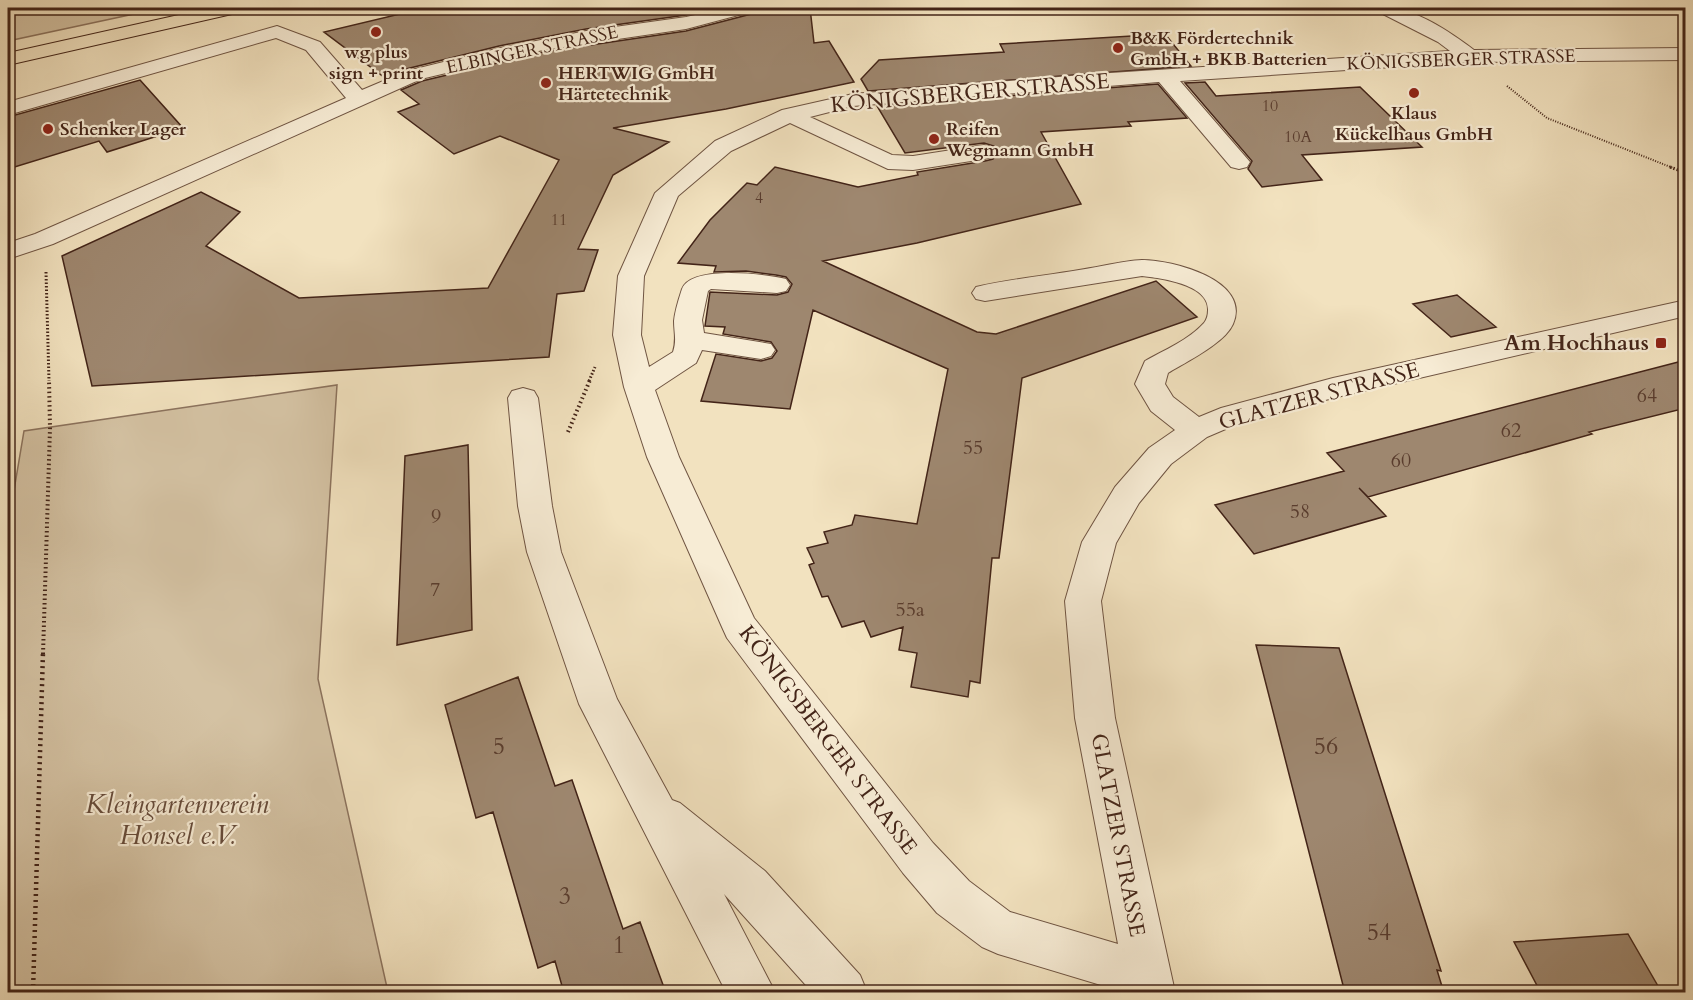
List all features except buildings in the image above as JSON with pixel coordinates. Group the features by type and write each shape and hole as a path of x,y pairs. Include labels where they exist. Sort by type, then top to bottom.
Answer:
{"main road":[{"path":"8,59 232,8"}],"street":[{"name":"ELBINGER STRASSE","path":"8,251 44,238 414,75 477,59 576,39 711,18 744,8"},
{"path":"1385,8 1445,38 1469,56"},
{"path":"8,109 277,32 313,46 358,99"},
{"name":"KÖNIGSBERGER STRASSE","path":"1149,984 998,931 953,897 918,858 740,627 663,457 639,387 627,335 631,276 667,193 723,146 790,115 853,100 1095,80 1469,56 1686,54"},
{"path":"1166,76 1239,162"},
{"path":"790,115 888,162 913,163 984,152"},
{"path":"985,293 1142,268 1173,271 1202,283 1217,295 1222,307 1220,323 1203,339 1155,368 1150,384 1162,404 1196,430"},
{"path":"639,387 686,357 691,340 688,320 696,287 706,281 777,285"},
{"name":"GLATZER STRASSE","path":"1149,984 1095,718 1083,601 1099,543 1127,495 1160,456 1196,430 1232,415 1333,388 1686,308"},
{"path":"691,340 761,350"},
{"path":"523,398 535,506 544,552 599,704 751,993"},
{"path":"655,808 750,887 843,993"}],"path":[{"path":"1469,56 1547,118 1686,173"},
{"path":"33,993 50,428 44,238"},
{"path":"567,434 592,370 627,335"}],"green space":[{"path":"8,8 162,8 8,41"},
{"name":"Kleingartenverein Honsel e.V.","path":"337,385 318,679 388,992 8,992 8,526 24,431"}],"place":[{"name":"wg plus sign + print","path":"376,32"},
{"name":"B&K Fördertechnik GmbH + BKB Batterien","path":"1118,48"},
{"name":"HERTWIG GmbH Härtetechnik","path":"546,83"},
{"name":"Klaus Kückelhaus GmbH","path":"1414,93"},
{"name":"Schenker Lager","path":"48,129"},
{"name":"Reifen Wegmann GmbH","path":"934,139"},
{"name":"Am Hochhaus","path":"1661,343"}]}
